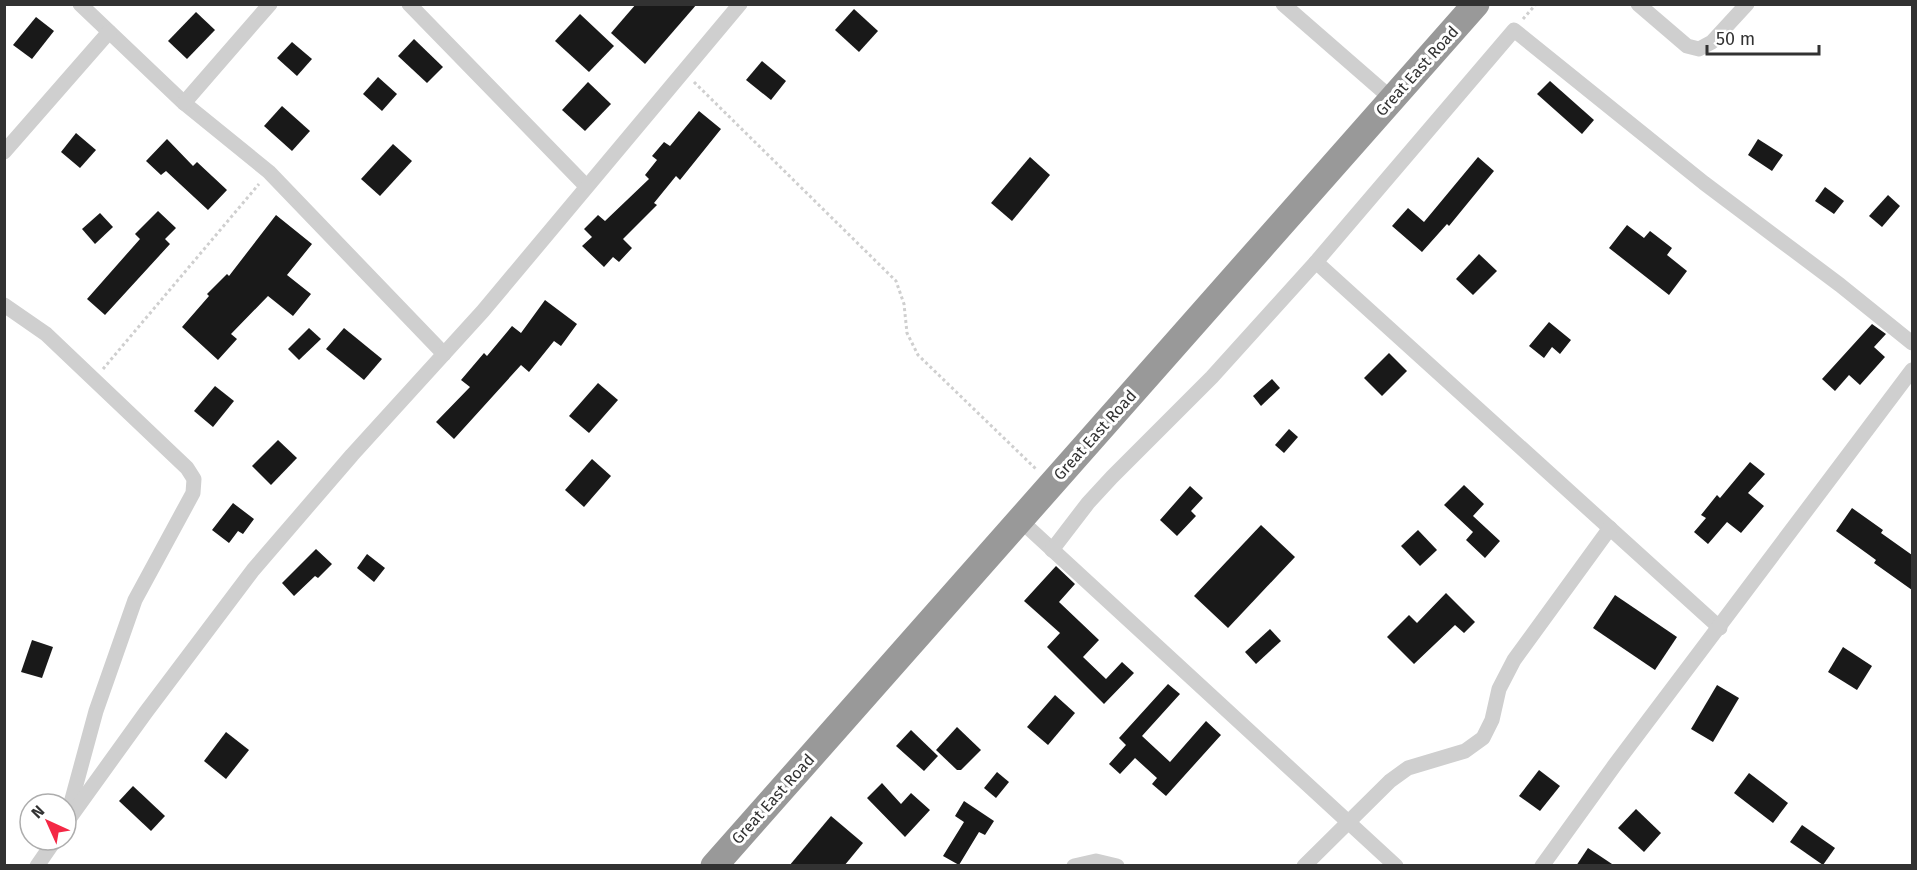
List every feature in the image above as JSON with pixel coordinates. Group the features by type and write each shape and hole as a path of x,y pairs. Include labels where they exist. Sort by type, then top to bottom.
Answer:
{"highway":[{"name":"Great East Road","path":"714,866 1476,4"}],"street":[{"path":"80,4 184,103 269,172 444,354"},
{"path":"184,103 270,4"},
{"path":"409,4 586,186"},
{"path":"78,806 253,570 352,455 483,311 740,4"},
{"path":"1283,4 1392,99"},
{"path":"1638,4 1687,45 1699,50 1712,42 1747,4"},
{"path":"1052,550 1088,503 1212,377 1316,262 1514,30 1704,183 1840,285 1912,343"},
{"path":"4,152 109,32"},
{"path":"1316,262 1720,627"},
{"path":"4,305 46,334 187,468 194,479 193,493 135,600 116,648 74,792"},
{"path":"1542,866 1614,766 1912,370"},
{"path":"1019,519 1396,866"},
{"path":"1304,866 1390,781 1408,768 1465,751 1483,738 1492,720 1499,689 1514,660 1610,528"},
{"path":"37,866 47,852"},
{"path":"1074,866 1096,861 1117,866"}],"path":[{"path":"1514,30 1536,4"},
{"path":"683,72 896,281 904,304 907,333 918,355 1052,483"},
{"path":"94,380 269,172"}],"building":[{"path":"636,4 697,4 645,64 611,33"},
{"path":"854,9 878,31 859,52 835,30"},
{"path":"196,12 215,30 187,59 168,41"},
{"path":"580,14 614,46 589,72 555,41"},
{"path":"36,17 54,31 32,59 13,45"},
{"path":"414,39 443,67 427,83 398,56"},
{"path":"292,42 312,59 297,76 277,58"},
{"path":"762,61 786,81 771,100 746,80"},
{"path":"378,77 397,94 382,111 363,94"},
{"path":"1550,81 1594,120 1582,134 1537,94"},
{"path":"588,82 611,104 585,131 562,110"},
{"path":"282,106 310,131 292,151 264,126"},
{"path":"699,111 721,129 680,180 676,176 654,203 657,205 623,239 632,248 619,262 613,257 604,267 582,246 592,237 584,229 598,215 605,221 649,179 645,175 657,160 652,156 664,142 670,146"},
{"path":"76,133 96,150 80,168 61,152"},
{"path":"167,139 193,166 197,162 227,190 208,210 166,171 161,175 146,161"},
{"path":"1758,139 1783,155 1772,171 1748,155"},
{"path":"393,144 412,161 380,196 361,179"},
{"path":"1030,157 1050,175 1012,221 991,203"},
{"path":"1478,157 1494,171 1449,226 1447,224 1422,252 1392,226 1408,208 1424,222"},
{"path":"1825,187 1844,201 1834,214 1815,201"},
{"path":"1888,195 1900,206 1882,227 1869,216"},
{"path":"158,211 176,228 165,239 170,244 105,315 87,299 140,239 135,234"},
{"path":"100,213 113,227 95,244 82,229"},
{"path":"276,215 312,244 287,275 311,294 293,316 268,296 231,334 237,339 218,360 182,327 209,296 207,294 227,274 229,276"},
{"path":"1627,225 1644,238 1650,231 1672,248 1667,255 1687,271 1669,295 1609,248"},
{"path":"1479,254 1497,271 1473,295 1456,279"},
{"path":"545,300 577,324 561,346 554,341 529,372 521,365 454,439 436,422 470,387 461,380 484,353 487,356 512,326 521,333"},
{"path":"1549,322 1571,340 1560,354 1552,347 1544,358 1529,346"},
{"path":"1872,324 1886,334 1874,347 1885,357 1860,385 1849,375 1835,391 1822,379"},
{"path":"309,328 321,339 299,360 288,349"},
{"path":"344,328 382,359 364,380 326,349"},
{"path":"1389,353 1407,371 1382,396 1364,378"},
{"path":"1272,379 1280,388 1261,406 1253,396"},
{"path":"598,383 618,400 589,433 569,416"},
{"path":"215,386 234,401 213,427 194,411"},
{"path":"1289,429 1298,437 1284,453 1275,445"},
{"path":"278,440 297,458 271,485 252,466"},
{"path":"592,459 611,476 584,507 565,490"},
{"path":"1750,462 1765,474 1748,493 1764,506 1741,533 1727,522 1708,544 1694,532 1706,518 1701,515 1717,495 1720,498"},
{"path":"1464,485 1484,504 1473,516 1500,541 1485,558 1466,540 1473,532 1444,505"},
{"path":"1190,486 1203,498 1191,511 1196,516 1177,536 1160,520"},
{"path":"233,503 254,519 243,534 238,531 229,543 212,530"},
{"path":"1852,508 1912,555 1912,590 1874,563 1876,560 1836,531"},
{"path":"1261,525 1295,557 1228,628 1194,596"},
{"path":"1418,530 1437,550 1420,566 1401,546"},
{"path":"316,549 332,564 294,596 282,583"},
{"path":"367,554 385,568 374,582 357,568"},
{"path":"1056,566 1075,584 1059,602 1099,640 1083,657 1106,679 1122,662 1134,673 1104,704 1047,647 1060,633 1024,601"},
{"path":"1446,593 1475,622 1464,633 1455,625 1414,664 1387,637 1409,615 1417,623"},
{"path":"1615,595 1677,637 1655,670 1593,628"},
{"path":"1270,629 1281,641 1256,664 1245,652"},
{"path":"32,640 53,647 42,678 21,672"},
{"path":"1843,647 1872,666 1857,690 1828,672"},
{"path":"1168,684 1180,694 1142,736 1170,762 1206,721 1221,735 1166,796 1152,784 1157,778 1135,758 1120,774 1109,764 1126,745 1119,738"},
{"path":"1717,685 1739,698 1713,742 1691,729"},
{"path":"1055,695 1075,713 1048,745 1027,727"},
{"path":"957,727 981,750 961,770 957,770 936,750"},
{"path":"911,730 938,756 924,771 896,746"},
{"path":"226,732 249,750 226,779 204,761"},
{"path":"1539,770 1560,786 1540,811 1519,796"},
{"path":"997,772 1009,782 996,798 984,788"},
{"path":"1749,773 1788,803 1773,823 1734,793"},
{"path":"882,783 901,804 911,793 930,810 905,837 867,798"},
{"path":"133,786 165,816 151,831 119,801"},
{"path":"964,801 994,821 985,835 979,832 959,865 943,856 964,822 955,816"},
{"path":"1636,809 1661,833 1644,852 1618,828"},
{"path":"831,816 863,843 844,866 789,866"},
{"path":"1802,825 1835,848 1823,865 1790,842"},
{"path":"1588,848 1615,866 1576,866"}]}
